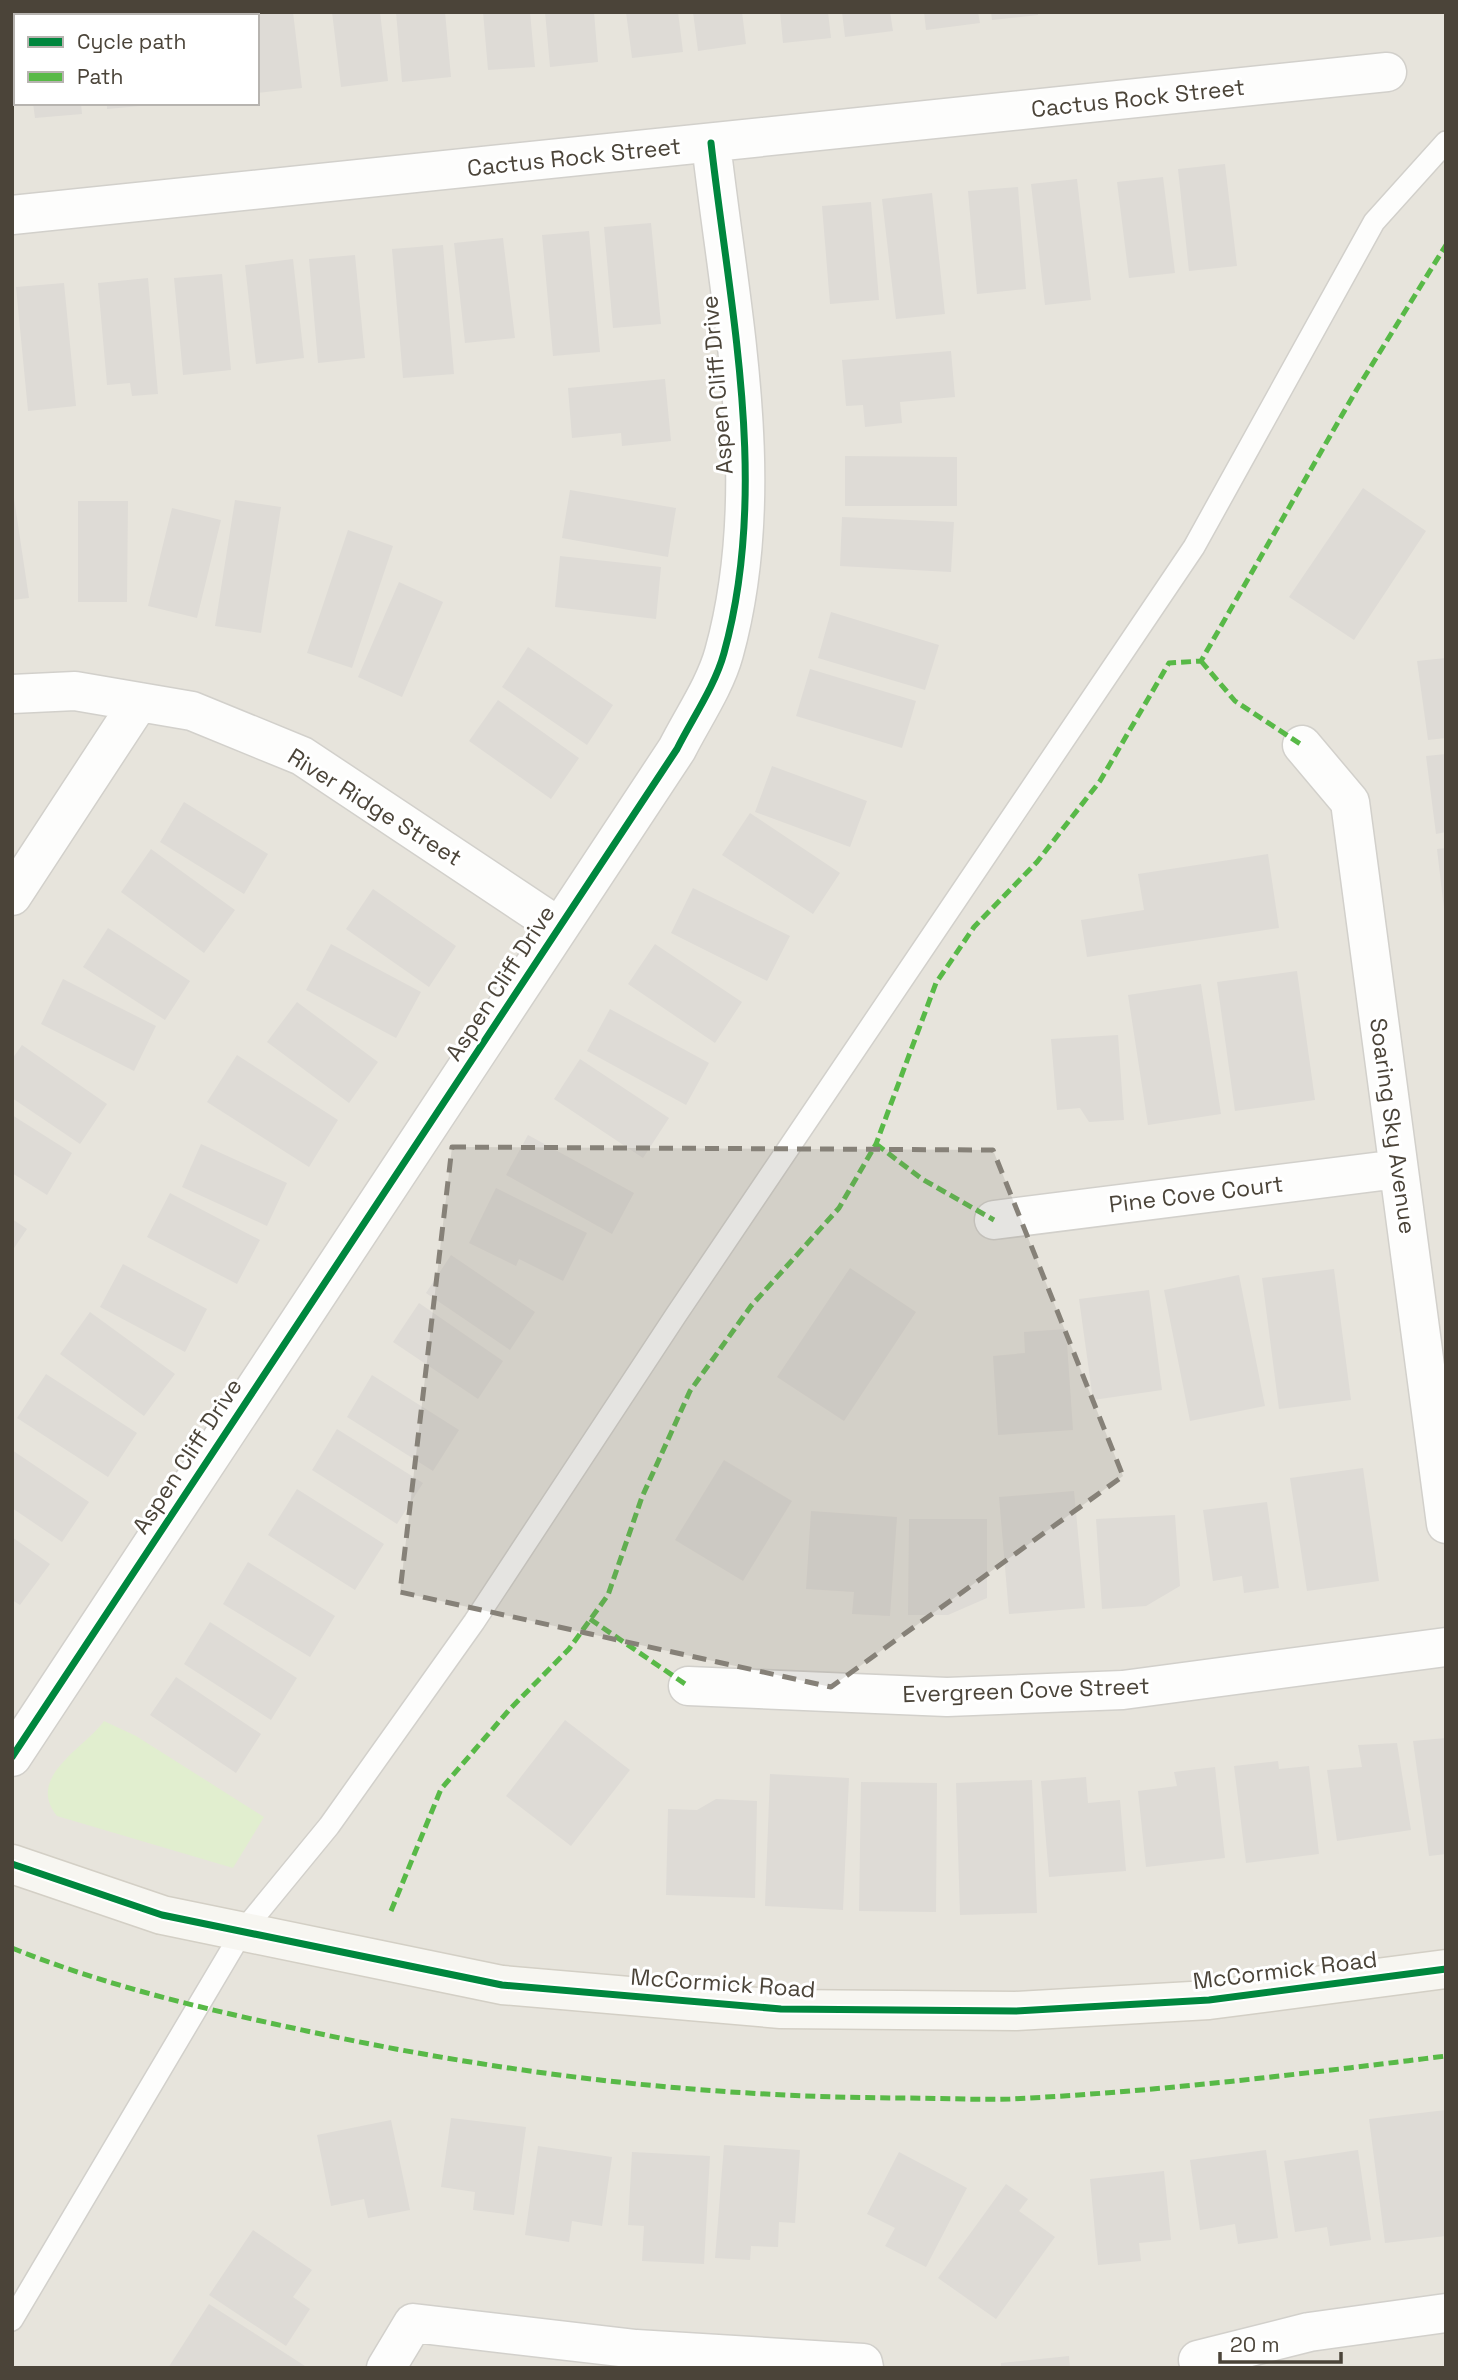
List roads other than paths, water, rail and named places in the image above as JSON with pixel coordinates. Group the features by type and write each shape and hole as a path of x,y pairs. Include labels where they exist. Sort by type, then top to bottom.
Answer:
{"street":[{"name":"Cactus Rock Street","path":"12,215 1387,72"},
{"name":"Aspen Cliff Drive","path":"12,1757 677,749 723,656 743,556 746,455 710,143"},
{"name":"River Ridge Street","path":"12,694 75,691 192,711 302,756 559,927"},
{"path":"12,896 139,702"},
{"name":"Soaring Sky Avenue","path":"1302,745 1350,802 1446,1524"},
{"name":"Pine Cove Court","path":"994,1220 1398,1168"},
{"name":"Evergreen Cove Street","path":"688,1686 947,1696 1123,1690 1446,1647"},
{"name":"McCormick Road","path":"12,1864 163,1915 502,1985 781,2009 1016,2011 1209,2000 1446,1969"},
{"path":"1198,2360 1309,2332 1446,2313"},
{"path":"386,2368 413,2323 636,2349 864,2365"}],"lane":[{"path":"12,2320 242,1932 329,1826 474,1622 676,1315 1194,547 1374,222 1446,142"}]}
